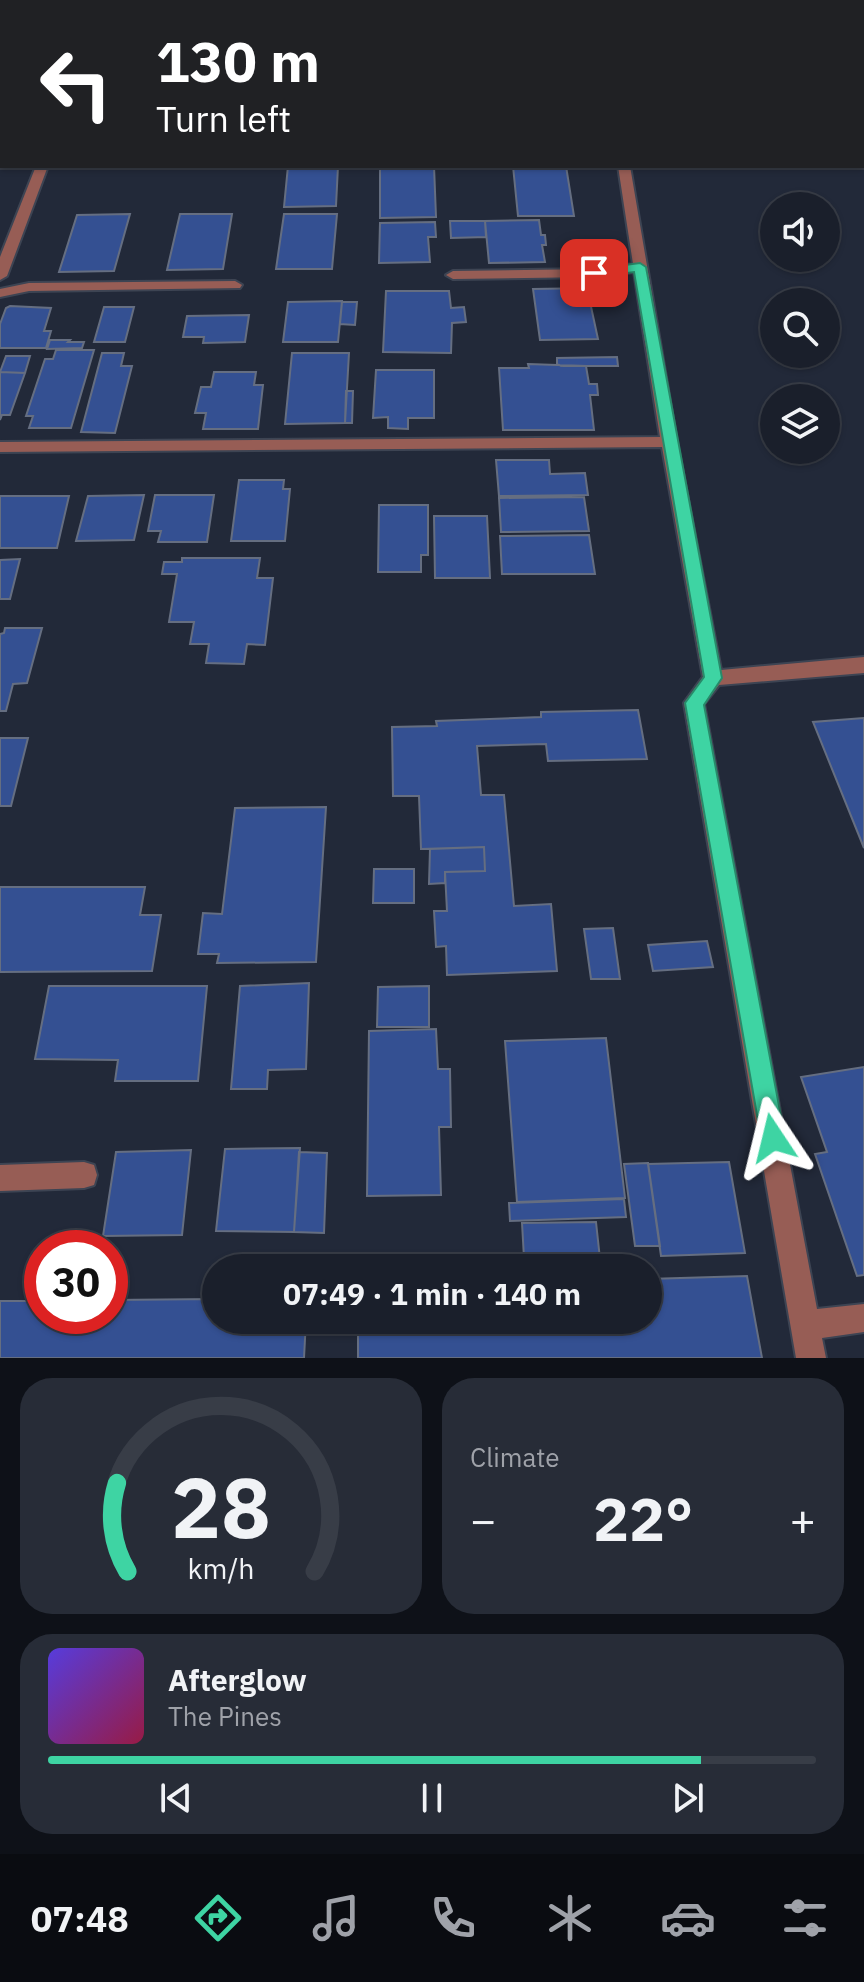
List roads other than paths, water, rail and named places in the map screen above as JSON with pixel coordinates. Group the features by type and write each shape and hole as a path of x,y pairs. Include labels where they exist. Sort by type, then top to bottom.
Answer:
{"street":[{"path":"0,276 41,168"},
{"path":"624,168 669,442 713,678 694,703 811,1358"},
{"path":"453,275 594,273 640,267"},
{"path":"0,293 29,287 235,285"},
{"path":"0,447 669,442"},
{"path":"713,678 864,665"},
{"path":"0,1178 84,1175"},
{"path":"807,1325 864,1318"}]}
